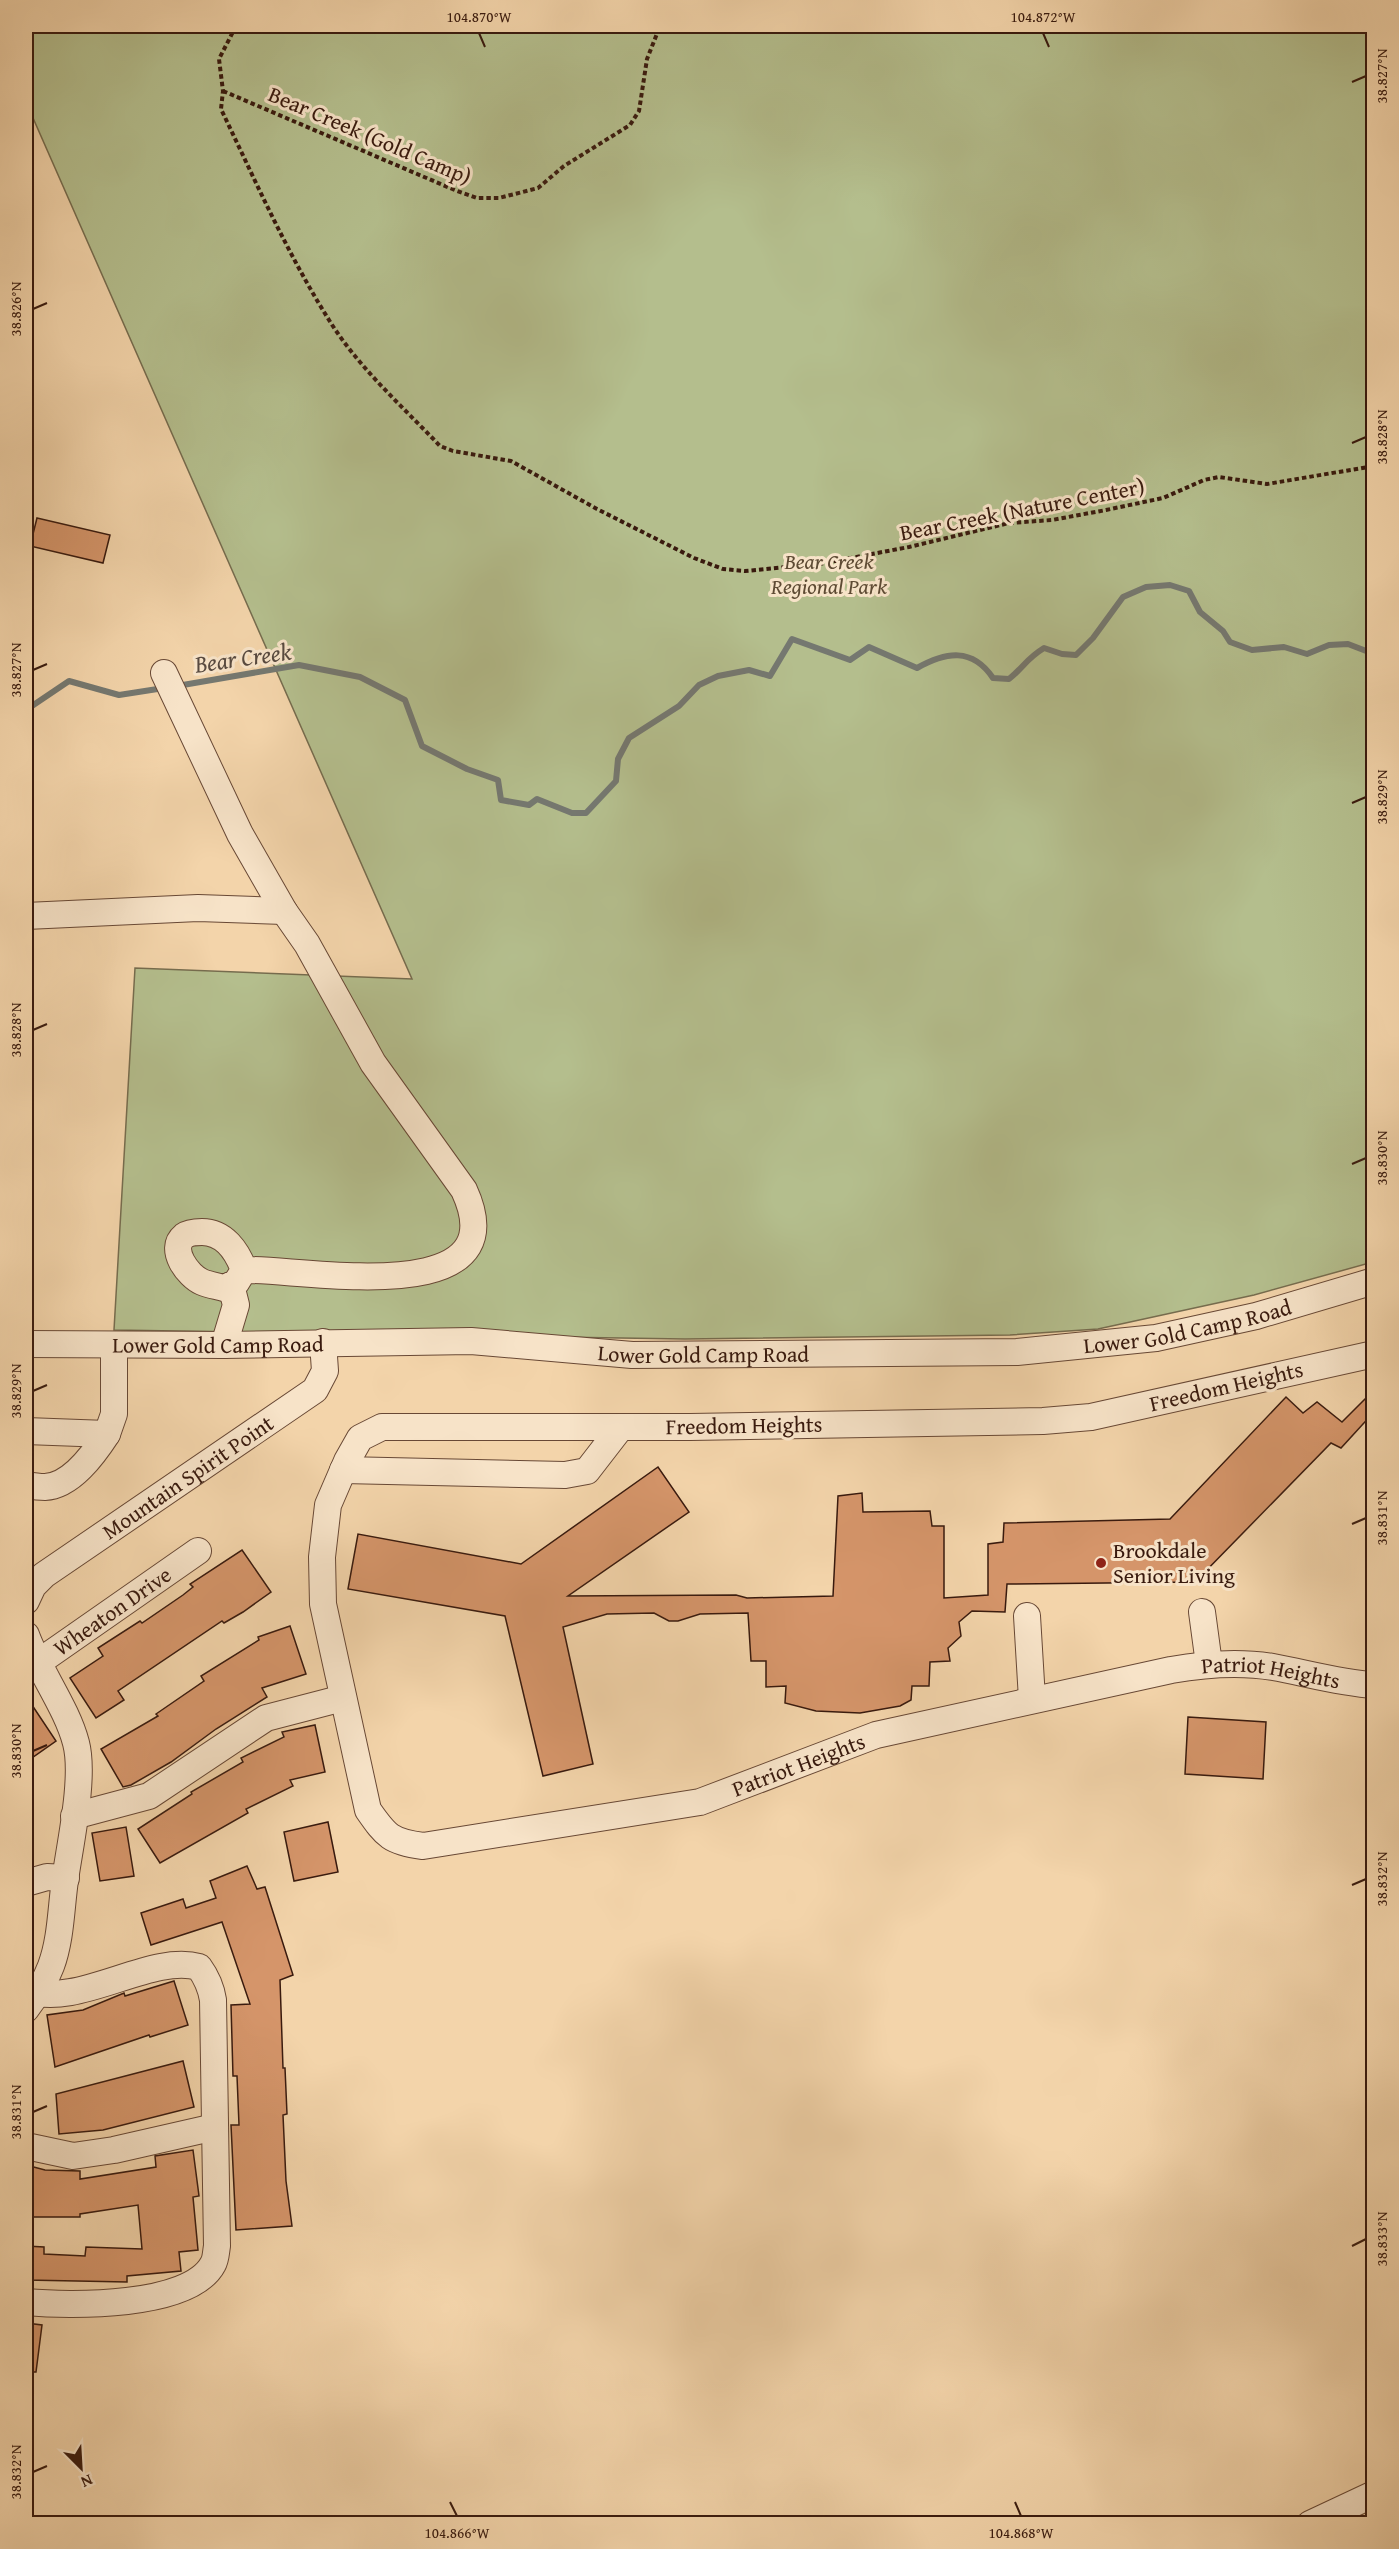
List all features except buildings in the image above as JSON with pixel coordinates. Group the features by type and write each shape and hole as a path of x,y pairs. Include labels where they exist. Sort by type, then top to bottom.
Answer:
{"street":[{"path":"164,674 240,834 284,911 313,954 373,1064 464,1190 471,1206 472,1236 467,1248 458,1259 428,1272 368,1277 267,1269 238,1278 236,1305 225,1345"},
{"path":"26,916 198,908 284,911"},
{"name":"Lower Gold Camp Road","path":"26,1344 225,1345 471,1341 632,1355 1017,1352 1156,1338 1256,1316 1374,1281"},
{"name":"Mountain Spirit Point","path":"26,1601 33,1587 45,1575 315,1390 325,1371 323,1342"},
{"path":"26,1485 47,1487 68,1478 94,1454 114,1414 114,1345"},
{"name":"Freedom Heights","path":"341,1689 323,1604 322,1557 328,1505 360,1438 382,1427 621,1427 1043,1421 1091,1417 1374,1354"},
{"path":"343,1470 565,1475 587,1471 621,1427"},
{"path":"26,1431 106,1434"},
{"name":"Wheaton Drive","path":"31,1667 198,1551"},
{"path":"1202,1612 1209,1664"},
{"path":"1027,1616 1032,1699"},
{"path":"26,1635 31,1667 76,1741 79,1759 57,1944 51,1966 30,1998"},
{"name":"Patriot Heights","path":"341,1689 368,1810 382,1830 400,1843 423,1846 700,1802 876,1735 1032,1699 1209,1664 1270,1666 1374,1685"},
{"path":"74,1816 149,1796 266,1718 341,1689"},
{"path":"26,1883 47,1877 66,1878"},
{"path":"26,2302 48,2304 127,2301 177,2291 204,2275 213,2264 218,2246 213,2000 209,1981 199,1967 180,1964 91,1988 30,1998"},
{"path":"26,2146 73,2156 114,2150 215,2127"},
{"path":"1310,2523 1374,2494"}],"path":[{"path":"223,91 219,58 236,26"},
{"name":"Bear Creek (Gold Camp)","path":"223,91 457,191 477,198 498,198 538,188 564,166 630,125 639,111 647,59 660,26"},
{"name":"Bear Creek (Nature Center)","path":"223,91 221,109 294,259 329,320 369,371 440,446 453,451 510,461 694,558 723,568 745,571 819,564 909,548 1010,523 1053,520 1146,502 1163,498 1204,480 1219,477 1267,484 1374,466"}],"green space":[{"name":"Bear Creek Regional Park","path":"26,26 1373,26 1373,1262 1254,1295 1098,1329 1010,1335 685,1339 114,1330 135,968 412,979 26,102"}],"waterway":[{"name":"Bear Creek","path":"177,686 299,665 360,677 405,700 422,746 467,769 498,780 501,800 529,805 537,799 572,813 586,813 616,781 618,759 629,738 679,706 699,685 718,676 749,670 770,676 792,639 850,660 869,647 917,668 938,658 958,655 976,661 993,678 1009,679 1044,648 1062,654 1076,655 1093,638 1123,597 1146,587 1170,585 1189,591 1200,612 1223,631 1230,642 1252,650 1284,647 1307,654 1329,645 1348,644 1374,654"},
{"name":"Bear Creek","path":"26,710 69,681 119,695 164,688"}],"place":[{"name":"Brookdale Senior Living","path":"1101,1563"}]}
